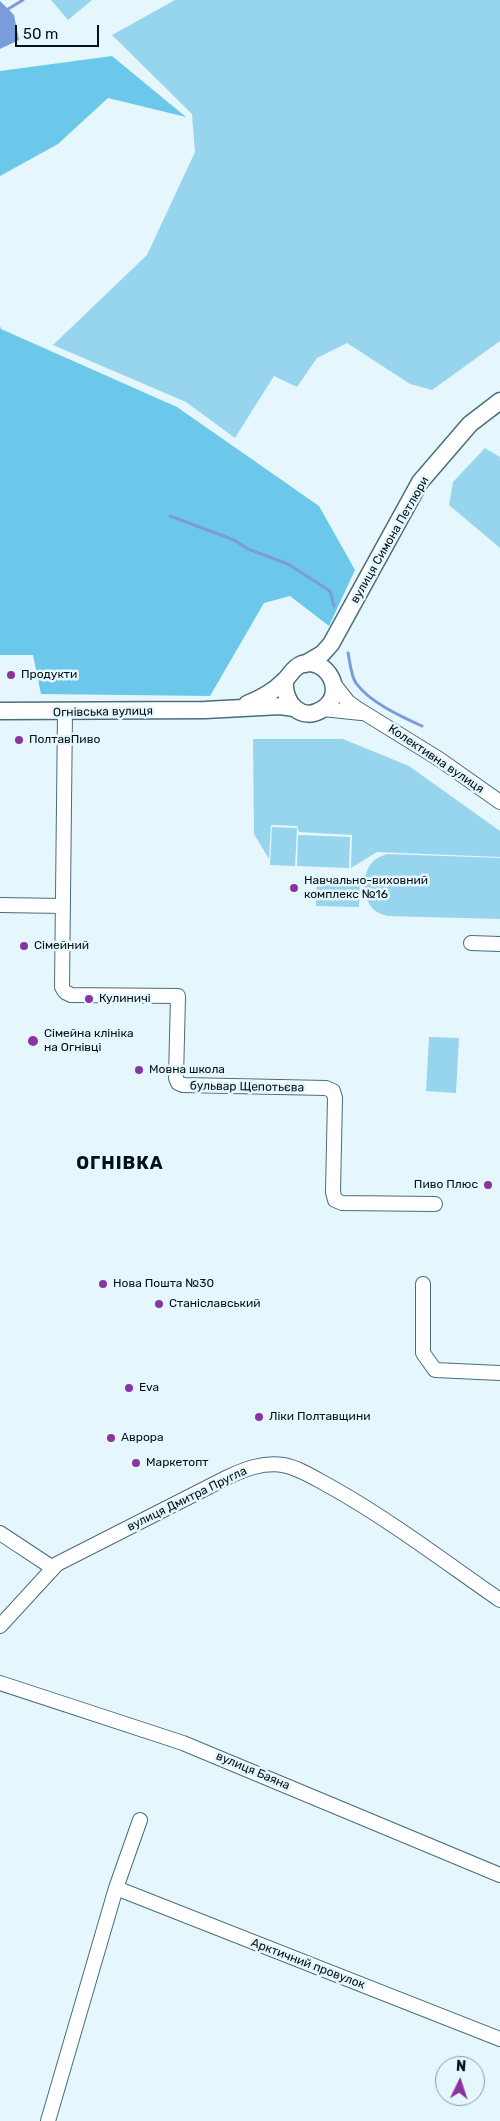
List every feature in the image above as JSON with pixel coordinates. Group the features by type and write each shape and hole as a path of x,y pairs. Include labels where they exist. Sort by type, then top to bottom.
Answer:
{"street":[{"name":"вулиця Симона Петлюри","path":"305,664 322,654 331,644 420,482 470,424 500,401"},
{"name":"вулиця Симона Петлюри","path":"331,644 332,679"},
{"path":"305,664 320,665 332,679 334,694 330,702 323,709"},
{"name":"Огнівська вулиця","path":"205,710 247,704 261,698 285,681 296,666 305,664"},
{"name":"Колективна вулиця","path":"332,679 348,702 439,759 500,802"},
{"path":"285,681 284,691 286,699 294,708"},
{"name":"Огнівська вулиця","path":"0,712 205,710 267,706 294,708 307,713 323,709"},
{"name":"Колективна вулиця","path":"323,709 350,711 371,717"},
{"name":"бульвар Щепотьєва","path":"65,712 62,987 65,992 71,994 178,996 176,1068 178,1083 183,1085 326,1088 333,1091 335,1098 333,1192 335,1200 342,1203 435,1204"},
{"path":"0,905 63,906"},
{"path":"471,943 500,944"},
{"path":"423,1284 423,1353 435,1370 500,1373"},
{"name":"вулиця Дмитра Пругла","path":"0,1626 53,1568 249,1467 266,1464 282,1465 299,1470 359,1502 500,1600"},
{"path":"0,1533 53,1568"},
{"name":"вулиця Баяна","path":"0,1683 183,1742 500,1875"},
{"path":"48,2121 116,1888 140,1820"},
{"name":"Арктичний провулок","path":"116,1888 500,2039"}],"shaded area":[{"path":"51,0 92,0 68,20"},
{"path":"175,0 500,0 500,341 432,390 410,384 347,343 317,358 297,387 274,376 235,438 186,402 53,345 147,255 195,152 192,114 112,35"},
{"path":"0,1 14,15 19,40 0,49"},
{"path":"112,56 186,117 108,98 58,144 0,176 0,71"},
{"path":"0,326 1,329 177,407 319,506 355,570 329,626 290,596 264,603 210,696 41,694 33,655 0,655"},
{"path":"485,448 500,457 500,548 449,505 453,482"},
{"path":"253,739 343,739 409,766 500,831 500,857 377,852 351,868 352,835 299,832 297,826 271,825 269,859 254,834"},
{"path":"272,827 297,828 295,866 270,865"},
{"path":"298,835 350,837 349,868 297,866"},
{"path":"387,854 500,858 500,919 388,916 378,913 372,907 365,894 365,878 371,864 376,859"},
{"path":"317,877 360,878 359,907 316,906"},
{"path":"429,1037 459,1038 456,1093 426,1091"}],"waterway":[{"path":"0,14 23,0"},
{"path":"170,516 234,540 248,549 288,564 330,591 334,606"},
{"path":"348,653 353,677 362,690 377,703 422,726"}],"place":[{"name":"Продукти","path":"11,675"},
{"name":"ПолтавПиво","path":"19,740"},
{"name":"Навчально-виховний комплекс №16","path":"294,888"},
{"name":"Сімейний","path":"24,946"},
{"name":"Кулиничі","path":"89,999"},
{"name":"Сімейна клініка на Огнівці","path":"33,1041"},
{"name":"Мовна школа","path":"139,1070"},
{"name":"Пиво Плюс","path":"488,1185"},
{"name":"Нова Пошта №30","path":"103,1284"},
{"name":"Станіславський","path":"159,1304"},
{"name":"Eva","path":"129,1388"},
{"name":"Ліки Полтавщини","path":"259,1417"},
{"name":"Аврора","path":"111,1438"},
{"name":"Маркетопт","path":"136,1463"}],"district":[{"name":"ОГНІВКА","path":"120,1164"}]}
